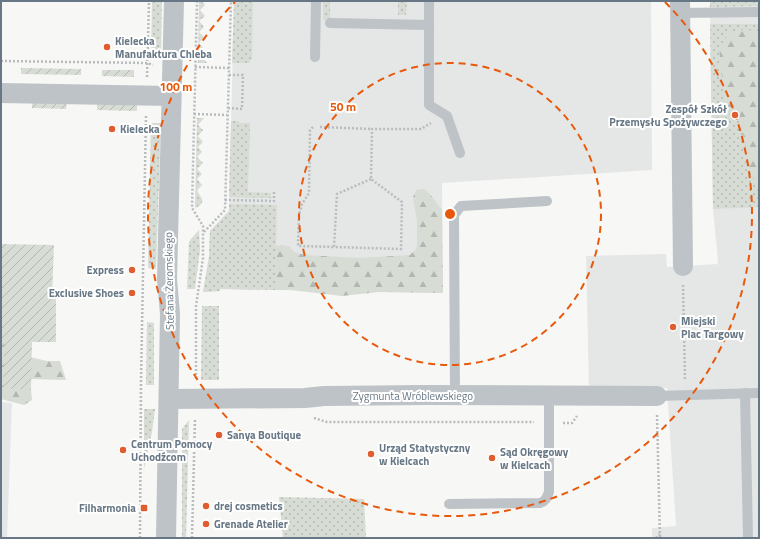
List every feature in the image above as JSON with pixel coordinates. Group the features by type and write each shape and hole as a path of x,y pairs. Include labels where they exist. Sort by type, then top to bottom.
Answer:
{"street":[{"name":"Stefana Żeromskiego","path":"166,538 170,314 167,279 174,1"},
{"path":"680,7 683,266"},
{"path":"1,93 172,96"},
{"name":"Zygmunta Wróblewskiego","path":"169,399 305,398 324,396 657,396"}],"lane":[{"path":"314,57 316,1"},
{"path":"429,1 429,105 447,116 460,153"},
{"path":"680,7 759,12"},
{"path":"330,23 429,25"},
{"path":"455,396 454,215 461,206 547,201"},
{"path":"746,393 748,421 748,538"},
{"path":"657,396 759,393"},
{"path":"449,504 540,503 547,498 549,492 549,396"}],"path":[{"path":"147,79 149,1"},
{"path":"196,385 196,306 203,258 203,226 192,208 197,1"},
{"path":"203,232 225,210 230,1"},
{"path":"1,61 147,63 160,66"},
{"path":"191,67 229,68"},
{"path":"228,75 243,75 244,93 242,109 228,108"},
{"path":"140,538 146,109"},
{"path":"190,114 227,115"},
{"path":"320,127 421,129 445,115"},
{"path":"313,127 310,130 308,192 302,204 299,215 298,246 401,248 402,202 371,179"},
{"path":"371,179 372,129"},
{"path":"334,247 337,194 371,179"},
{"path":"225,200 274,201 274,191"},
{"path":"683,266 686,395"},
{"path":"657,396 660,538"},
{"path":"192,538 196,413"},
{"path":"313,418 327,422 572,423 579,414"},
{"path":"656,538 660,534"}],"shaded area":[{"path":"234,1 651,1 652,170 442,183 443,293 220,289 220,291 203,292 209,257 210,231 229,211"},
{"name":"Miejski Plac Targowy","path":"710,1 759,1 759,538 652,538 652,528 676,526 667,388 589,389 586,256 666,254 667,267 718,264 713,209"},
{"path":"1,402 12,403 7,538 1,538"}],"green space":[{"path":"152,1 162,1 161,57 151,57"},
{"path":"199,1 202,1 205,5 200,10 205,16 199,21 204,27 199,32 204,37 199,43 204,49 199,54 207,63 198,63"},
{"path":"234,1 253,1 252,60 250,60 250,63 232,63"},
{"path":"323,1 330,1 330,19 323,20"},
{"path":"398,1 407,1 406,15 398,15"},
{"path":"710,1 759,1 759,6 710,7"},
{"name":"Zespół Szkół Przemysłu Spożywczego","path":"710,24 759,24 759,207 713,209"},
{"path":"746,29 759,33 759,186 755,184 740,121 726,111 719,48 729,33"},
{"path":"21,68 81,69 81,75 21,74"},
{"path":"102,70 134,70 134,77 102,76"},
{"path":"32,101 67,102 66,109 32,108"},
{"path":"97,103 137,104 137,111 97,110"},
{"path":"197,118 204,118 198,125 203,130 198,136 203,142 198,147 202,152 197,157 203,163 197,169 202,174 197,179 202,185 197,190 202,199 202,203 196,208 195,206"},
{"path":"231,121 250,123 248,192 271,193 271,198 229,197"},
{"path":"151,123 161,123 156,269 148,268"},
{"path":"424,189 430,194 442,210 443,293 379,292 342,296 291,290 275,290 276,246 282,245 290,247 294,252 305,255 359,258 410,255 417,248 417,221 413,197 416,190"},
{"path":"229,204 277,205 275,290 220,289 220,291 203,292 209,257 210,231 229,211"},
{"path":"199,230 200,250 195,289 187,289 189,242"},
{"path":"1,244 54,245 52,297 56,297 56,342 32,342 31,390 3,388 4,342 1,341"},
{"path":"202,306 219,306 219,380 201,380"},
{"path":"147,322 154,323 154,385 146,385"},
{"path":"1,340 4,341 4,351 47,361 60,361 66,380 31,379 32,400 24,405 1,399"},
{"path":"144,409 155,409 144,469"},
{"path":"189,420 186,538 182,538 182,429"},
{"path":"279,497 364,499 366,538 283,538"}],"place":[{"name":"Kielecka Manufaktura Chleba","path":"107,47"},
{"name":"Zespół Szkół Przemysłu Spożywczego","path":"735,115"},
{"name":"Kielecka","path":"112,129"},
{"name":"Express","path":"132,270"},
{"name":"Exclusive Shoes","path":"132,293"},
{"name":"Miejski Plac Targowy","path":"673,327"},
{"name":"Sanya Boutique","path":"219,435"},
{"name":"Centrum Pomocy Uchodźcom","path":"123,450"},
{"name":"Urząd Statystyczny w Kielcach","path":"371,454"},
{"name":"Sąd Okręgowy w Kielcach","path":"492,458"},
{"name":"drej cosmetics","path":"206,506"},
{"name":"Filharmonia","path":"144,508"},
{"name":"Grenade Atelier","path":"206,524"}]}
